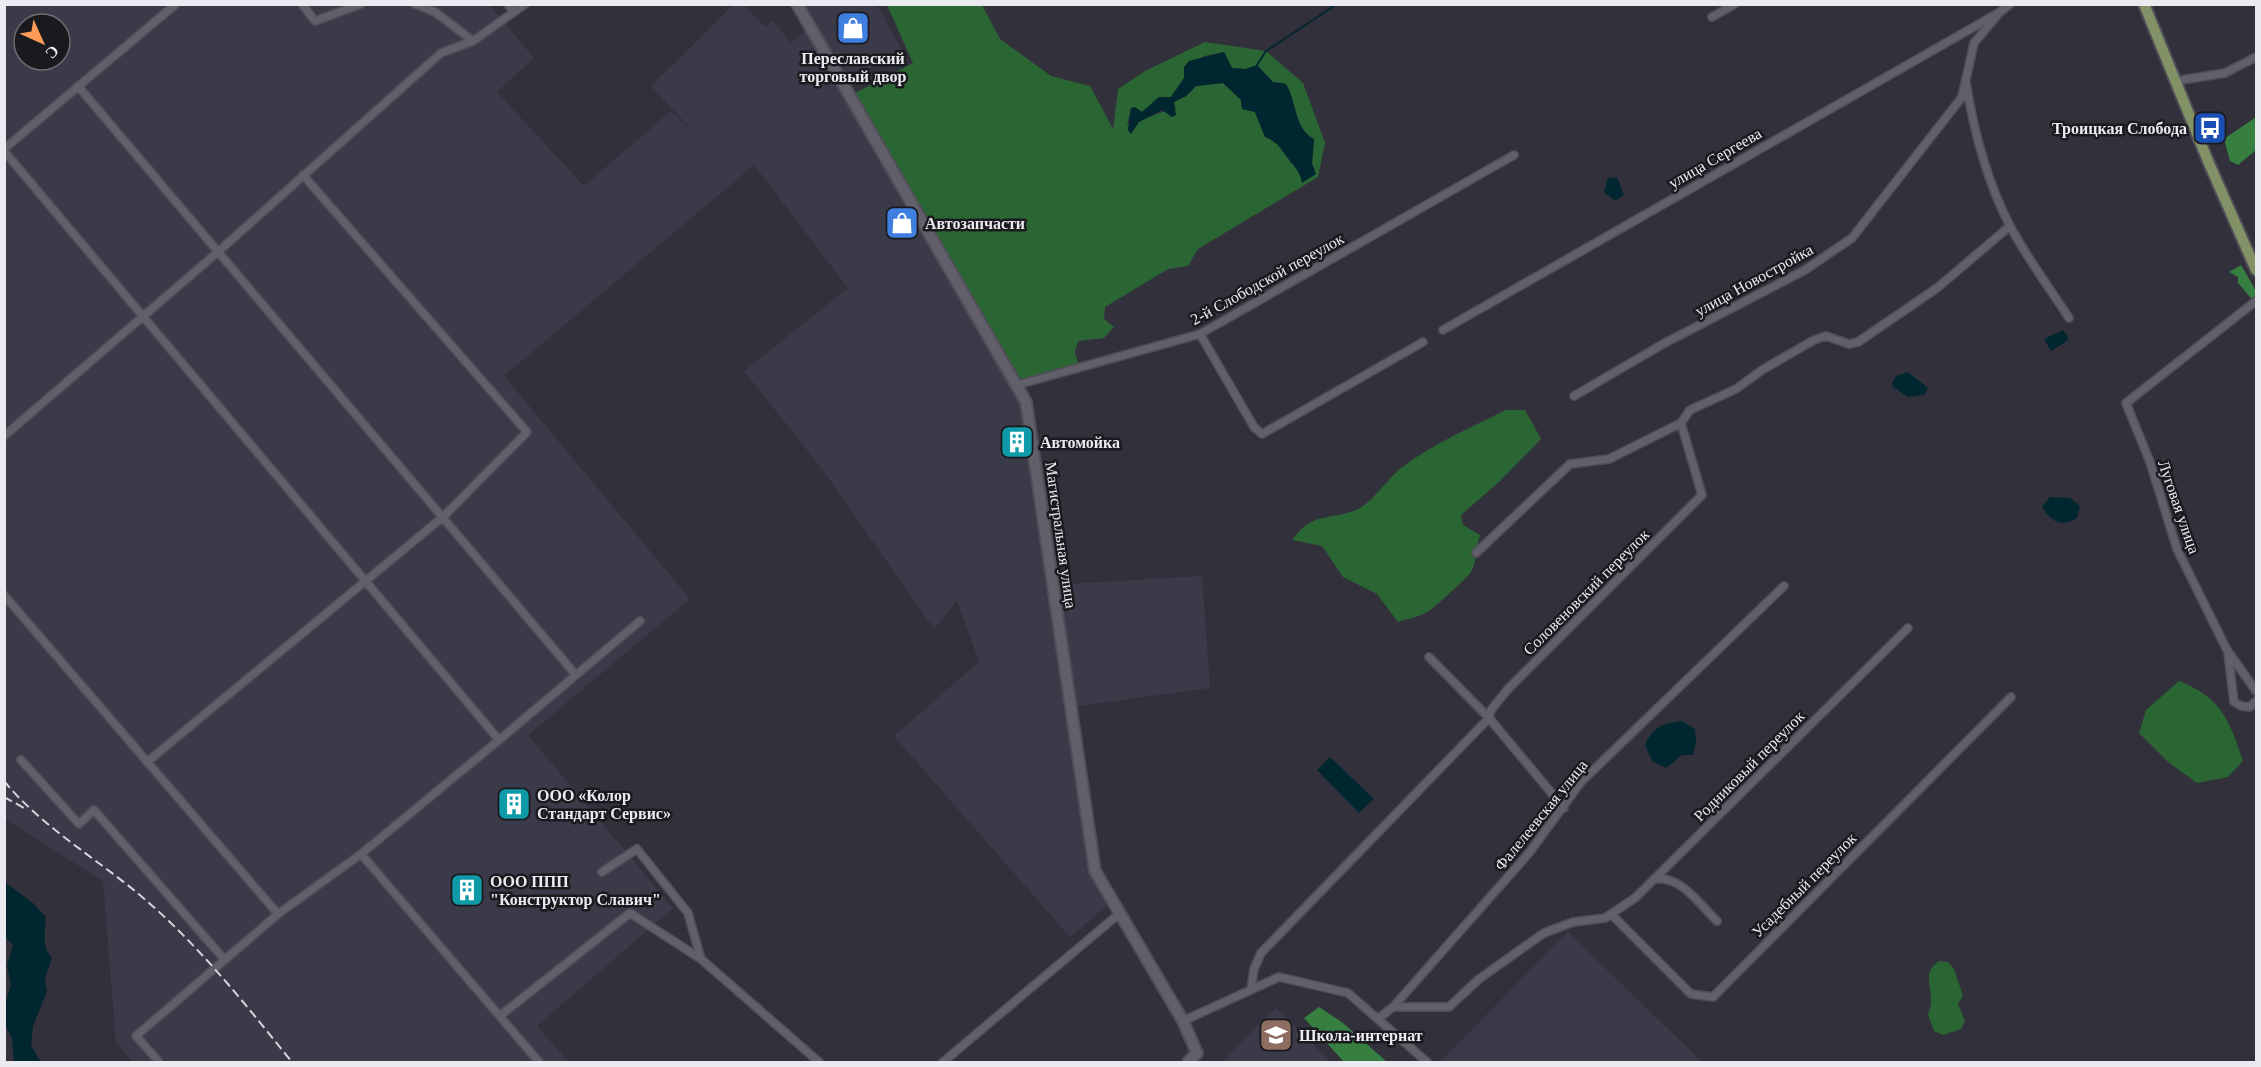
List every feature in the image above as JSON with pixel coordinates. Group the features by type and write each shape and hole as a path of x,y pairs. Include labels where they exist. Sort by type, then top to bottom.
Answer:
{"main road":[{"path":"2144,4 2256,270"}],"street":[{"path":"176,4 4,150 144,314 499,740"},
{"path":"302,4 315,21 361,4"},
{"path":"415,4 435,12 473,41"},
{"path":"508,4 514,12"},
{"path":"4,435 219,251 441,53 473,41 525,4"},
{"name":"Магистральная улица","path":"796,4 1026,402 1095,872 1183,1021 1197,1053 1188,1062"},
{"path":"1712,17 1735,4"},
{"name":"улица Новостройка","path":"1574,396 1664,344 1806,270 1852,238 1962,97 1974,43 2000,12 2010,4"},
{"name":"улица Сергеева","path":"1443,330 2000,12"},
{"path":"2175,81 2225,73 2256,57"},
{"path":"1965,77 1977,145 2010,226 2069,318"},
{"path":"78,86 444,516 575,674"},
{"name":"2-й Слободской переулок","path":"1017,386 1200,334 1514,155"},
{"path":"147,762 444,516 527,432 303,175"},
{"path":"1476,553 1570,464 1609,459 1681,423 1690,410 1736,389 1762,370 1814,340 1826,336 1849,344 1858,342 1937,288 2010,226"},
{"name":"Луговая улица","path":"2256,301 2126,402 2150,462 2177,549 2227,650 2256,691"},
{"path":"1200,334 1254,427 1262,434 1423,342"},
{"name":"Соловеновский переулок","path":"1489,718 1491,710 1508,689 1702,495 1681,423"},
{"name":"Фалелеевская улица","path":"1378,1019 1393,1007 1529,853 1581,782 1784,586"},
{"path":"4,595 278,914"},
{"path":"159,1062 136,1036 278,914 362,854 640,621"},
{"name":"Родниковый переулок","path":"1608,916 1635,898 1908,627"},
{"name":"Луговая улица","path":"2227,650 2234,702 2241,706 2250,706 2256,701"},
{"path":"1429,657 1489,718 1563,808"},
{"name":"Усадебный переулок","path":"1608,916 1691,994 1713,997 2010,697"},
{"path":"1251,990 1254,969 1261,953 1489,718"},
{"path":"21,760 79,824 94,810 224,959"},
{"path":"602,872 637,849 688,913 701,959"},
{"path":"362,854 539,1062"},
{"path":"1654,879 1667,877 1682,885 1717,921"},
{"path":"501,1015 630,913 701,959 819,1062"},
{"path":"943,1062 1120,913"},
{"path":"1393,1007 1449,1008 1479,979 1544,933 1573,922 1608,916"},
{"path":"1183,1021 1279,977 1348,993 1427,1062"}],"shaded area":[{"path":"4,5 489,5 534,58 497,92 584,186 671,111 700,139 651,86 733,5 744,5 765,27 773,21 791,43 808,29 1026,402 1054,585 1202,576 1210,688 1071,707 1094,872 1112,901 1070,937 894,736 979,662 957,601 934,629 822,469 744,371 848,288 754,165 504,376 690,599 528,735 673,908 537,1026 569,1062 133,1062 116,1043 103,881 5,819"},
{"name":"Переславский торговый двор","path":"804,5 877,5 902,51 847,80"},
{"path":"1224,52 1232,68 1246,69 1257,65 1273,82 1286,84 1299,122 1308,135 1314,139 1312,164 1316,174 1302,183 1298,172 1280,148 1265,137 1255,112 1242,109 1241,100 1223,83 1196,86 1186,96 1174,102 1176,115 1172,117 1162,110 1139,122 1131,134 1128,130 1131,108 1135,107 1142,112 1159,97 1171,97 1184,78 1184,67 1189,61"},
{"path":"1617,177 1624,195 1615,201 1604,192 1608,178"},
{"path":"2063,330 2068,336 2067,341 2051,351 2044,339"},
{"path":"1908,372 1928,388 1924,395 1908,397 1893,387 1892,383 1896,376"},
{"path":"2050,497 2070,498 2080,506 2077,518 2061,523 2048,516 2042,506"},
{"path":"1682,721 1695,729 1696,742 1693,755 1682,755 1666,768 1652,761 1645,745 1651,734 1659,727"},
{"path":"1330,757 1374,799 1359,813 1317,770"},
{"path":"5,882 33,903 46,917 45,944 52,958 45,979 47,991 33,1026 31,1046 41,1062 14,1062 12,1039 4,1022 5,1005 11,985 7,965 13,945 5,936"},
{"path":"1568,932 1702,1062 1440,1062"},
{"name":"Школа-интернат","path":"1276,1008 1331,1062 1222,1062"}],"green space":[{"path":"887,5 982,5 1000,39 1051,76 1090,86 1113,129 1118,89 1145,71 1205,42 1266,51 1303,83 1325,143 1318,177 1198,249 1188,266 1168,269 1105,307 1104,319 1114,327 1104,338 1078,341 1075,352 1078,363 1018,384 855,93 913,63","holes":["1224,52 1232,68 1246,69 1257,65 1273,82 1283,83 1291,97 1302,128 1314,139 1312,164 1315,170 1301,178 1287,154 1265,137 1255,112 1241,106 1241,100 1223,83 1196,86 1186,96 1173,102 1176,109 1127,125 1131,108 1142,112 1159,97 1171,97 1184,78 1184,67 1204,56"]},
{"path":"2256,117 2256,150 2238,165 2230,161 2224,139"},
{"path":"2241,265 2256,291 2256,297 2251,298 2238,283 2238,277 2229,272"},
{"path":"1506,410 1525,410 1541,439 1499,482 1461,515 1463,525 1480,535 1473,568 1429,611 1398,622 1377,594 1343,577 1322,546 1292,540 1314,521 1362,507 1398,471 1416,458"},
{"path":"2179,681 2205,695 2222,712 2228,722 2243,761 2228,777 2197,783 2168,762 2139,733 2146,710"},
{"path":"1939,961 1948,962 1954,969 1963,996 1958,1004 1965,1021 1961,1029 1943,1035 1934,1031 1928,1014 1931,999 1930,973"},
{"path":"1319,1007 1343,1023 1387,1062 1344,1062 1304,1018"}],"waterway":[{"path":"1257,65 1266,51 1337,4"}],"railway":[{"path":"4,781 35,813 124,882 182,934 221,976 292,1062"},
{"path":"4,797 26,809"}],"place":[{"name":"Переславский торговый двор","path":"853,28"},
{"name":"Троицкая Слобода","path":"2210,128"},
{"name":"Автозапчасти","path":"902,223"},
{"name":"Автомойка","path":"1017,442"},
{"name":"ООО «Колор Стандарт Сервис»","path":"514,804"},
{"name":"ООО ППП \"Конструктор Славич\"","path":"467,890"},
{"name":"Школа-интернат","path":"1276,1035"}]}
